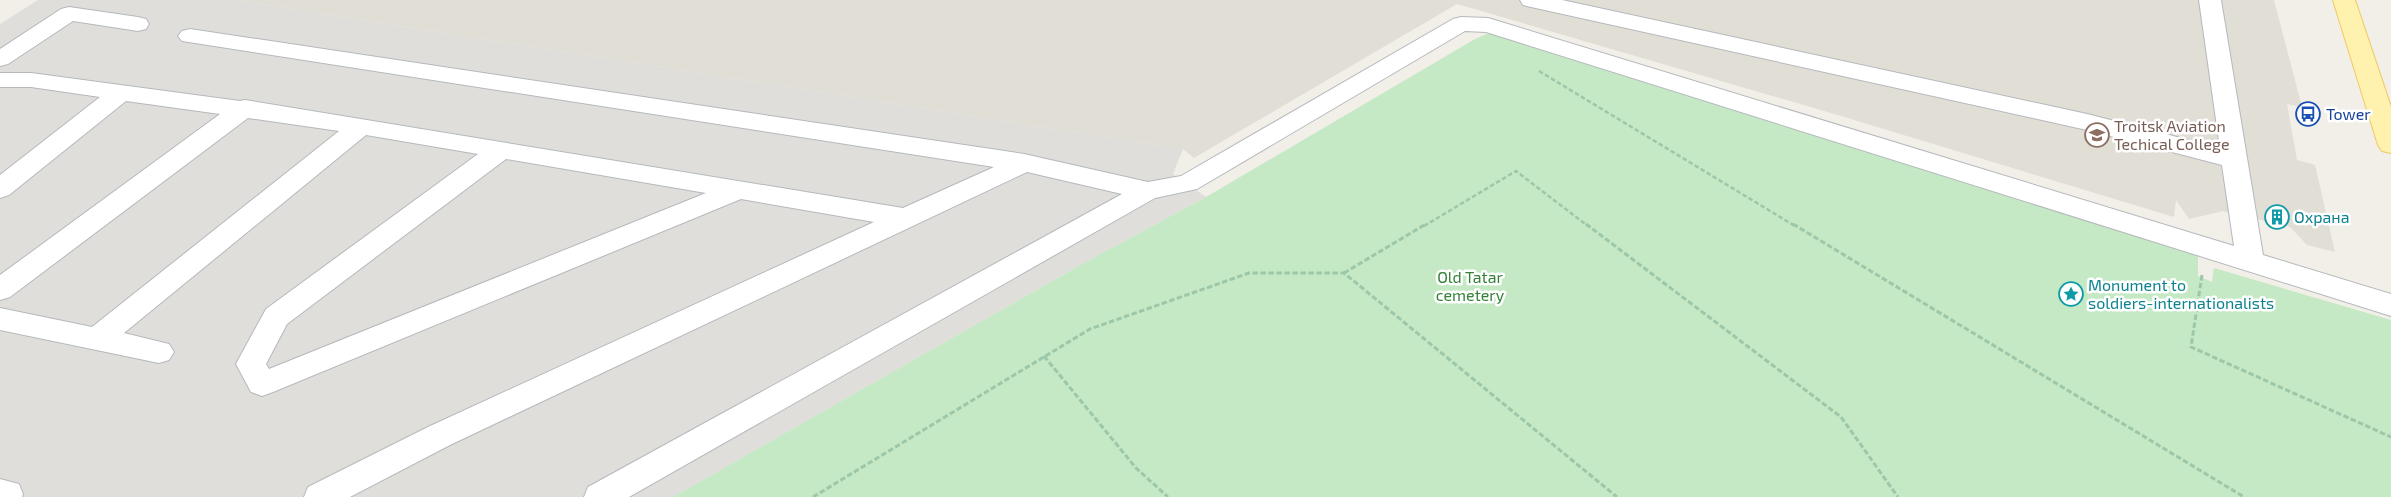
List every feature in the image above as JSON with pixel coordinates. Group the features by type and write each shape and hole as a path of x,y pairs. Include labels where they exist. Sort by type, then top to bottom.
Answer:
{"main road":[{"path":"2344,0 2391,145"}],"lane":[{"path":"1530,0 2087,122 2234,160"},
{"path":"2210,0 2250,261"},
{"path":"0,59 69,14 138,24"},
{"path":"600,497 1148,191 1188,183 1461,24 1488,24 2391,305"},
{"path":"190,36 1024,163 1148,191"},
{"path":"0,80 31,80 245,108 906,218"},
{"path":"0,102 31,80"},
{"path":"0,189 122,92"},
{"path":"0,290 245,108"},
{"path":"97,339 361,126"},
{"path":"501,150 276,317 251,364 262,384 739,190"},
{"path":"320,497 439,436 1024,163"},
{"path":"0,319 159,352"}],"path":[{"path":"1538,70 2244,497"},
{"path":"813,497 1090,328 1249,272 1344,273 1516,171 1841,417 1898,497"},
{"path":"2206,247 2191,347 2391,437"},
{"path":"1344,273 1617,497"},
{"path":"1044,356 1136,468 1168,497"}],"shaded area":[{"path":"38,0 235,0 1183,149 1173,174 1206,197 1084,263 673,497 0,497 0,24"},
{"name":"Troitsk Aviation Techical College","path":"235,0 2274,0 2302,107 2287,104 2297,160 2315,165 2335,252 2307,245 2290,227 2223,211 2189,219 2176,200 2174,217 1831,113 1457,4 1194,158 1183,149"}],"green space":[{"name":"Old Tatar cemetery","path":"1494,31 2198,255 2198,276 2212,282 2214,268 2391,320 2391,497 673,497 1084,263 1206,197 1475,39"}],"place":[{"name":"Tower","path":"2308,114"},
{"name":"Troitsk Aviation Techical College","path":"2097,135"},
{"name":"Охрана","path":"2277,217"},
{"name":"Monument to soldiers-internationalists","path":"2071,294"}]}
